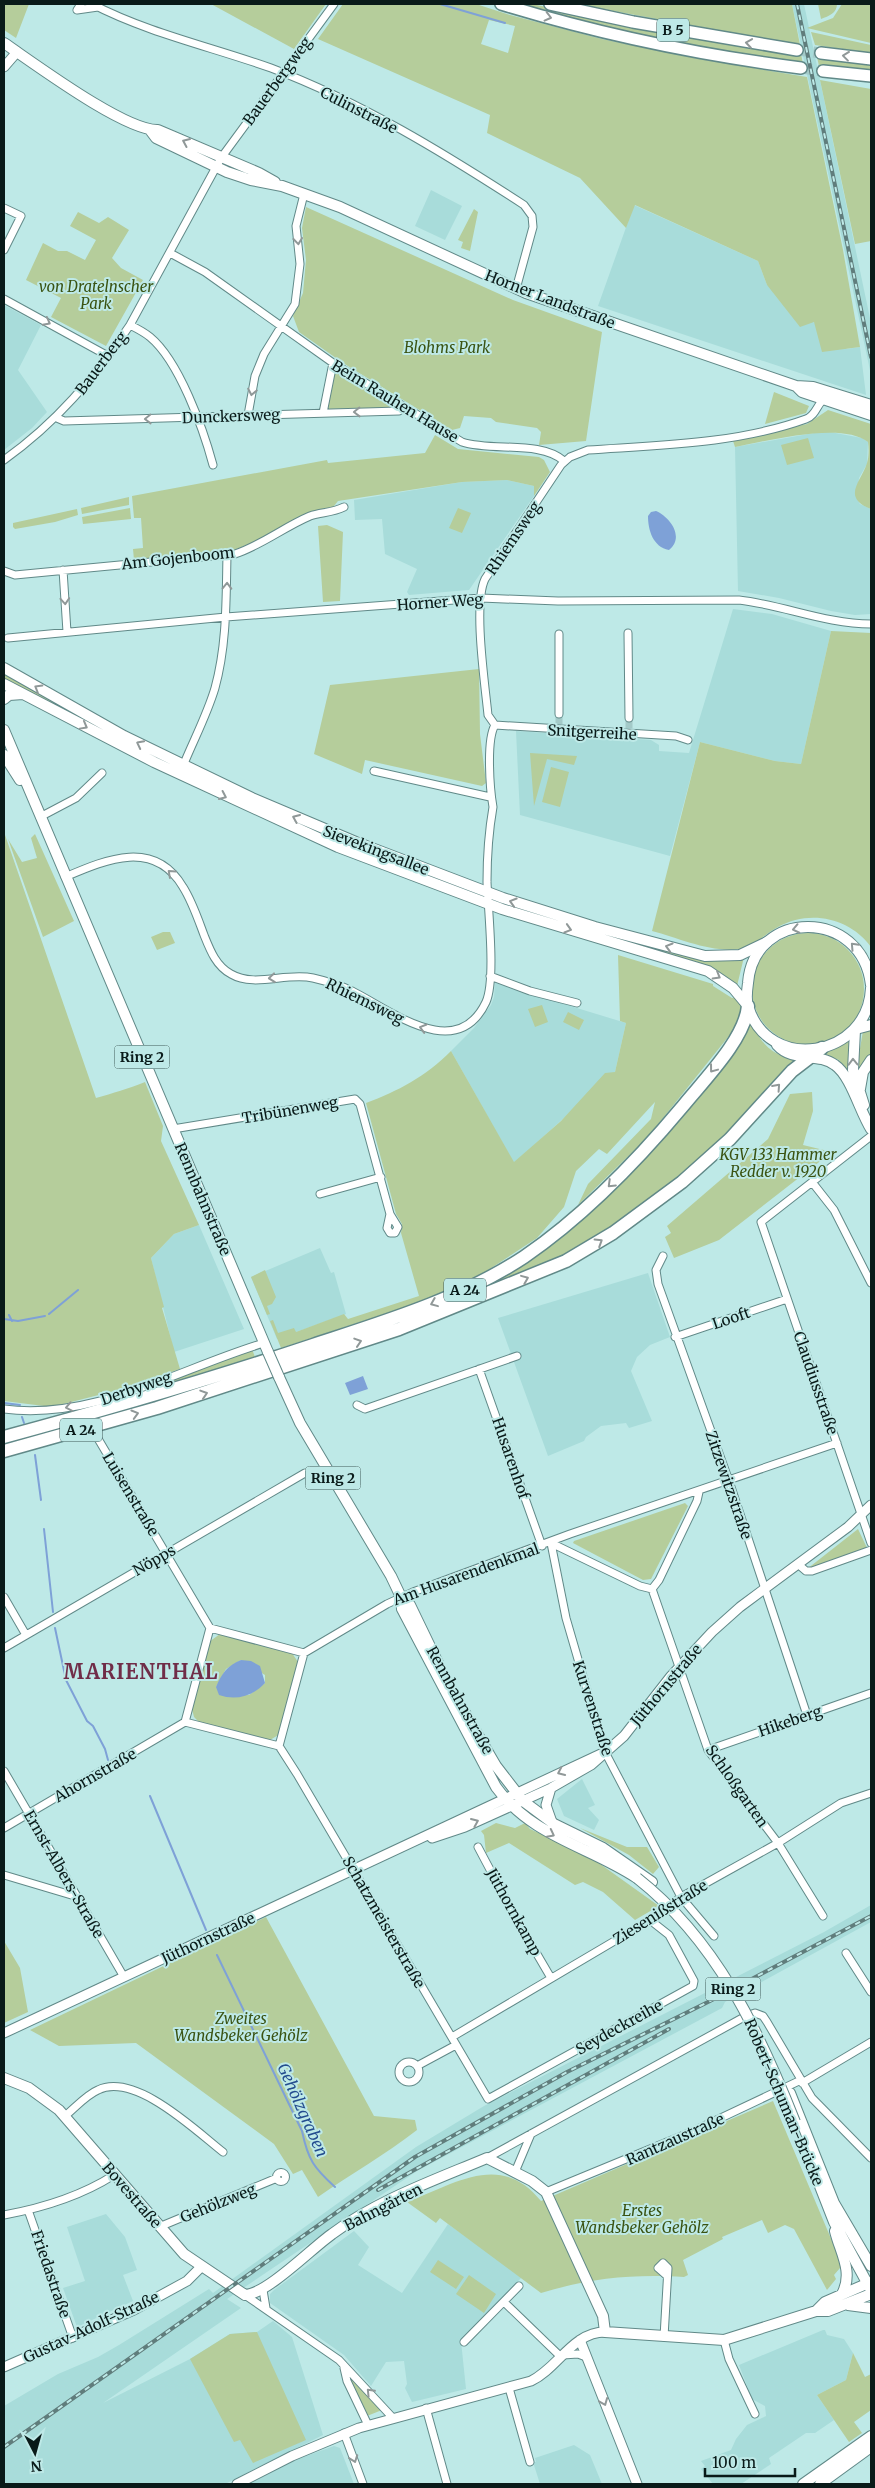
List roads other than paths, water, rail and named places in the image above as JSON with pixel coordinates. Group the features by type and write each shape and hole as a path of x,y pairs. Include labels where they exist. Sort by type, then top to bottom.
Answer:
{"highway":[{"name":"B 5","path":"501,4 628,37 725,57 801,68"},
{"name":"B 5","path":"550,4 642,24 797,50"},
{"path":"821,53 871,59"},
{"path":"823,71 868,77"},
{"name":"A 24","path":"4,1437 156,1396 366,1328 452,1296 492,1276 555,1233 598,1196 645,1149 710,1073 742,1030 748,1006"},
{"path":"808,1058 822,1048"},
{"name":"A 24","path":"4,1450 165,1406 381,1335 566,1261 613,1233 682,1182 730,1139 792,1071 808,1058"}],"main road":[{"name":"Horner Landstraße","path":"4,44 95,104 150,130 158,130 251,180 282,186 304,194 378,224 516,289 580,313 796,386 805,385 871,405"},
{"name":"Horner Landstraße","path":"796,386 802,392 871,415"},
{"name":"Sievekingsallee","path":"4,668 181,770"},
{"name":"Sievekingsallee","path":"4,684 181,770 488,898 700,968 728,983 748,1006 761,1028 778,1045 802,1049 822,1048 837,1043 856,1029 871,1025"},
{"path":"4,699 9,695 25,694"},
{"name":"Rennbahnstraße","path":"4,730 173,1130 300,1423 368,1536 401,1597 410,1605 471,1725 520,1797"},
{"name":"Rennbahnstraße","path":"4,756 28,790"},
{"name":"Sievekingsallee","path":"488,898 705,956 740,955 770,941 781,933 801,927 813,926 832,930 857,948 867,964 871,982 869,1005 856,1029"},
{"name":"Sievekingsallee","path":"748,1006 750,972 758,954 770,941"},
{"path":"856,1029 854,1070 860,1092 871,1119"},
{"path":"778,1045 789,1054 828,1061 840,1069 871,1129"},
{"path":"860,1092 863,1072 871,1060"},
{"name":"Rennbahnstraße","path":"401,1597 402,1609 408,1621 488,1774 508,1802"},
{"name":"Robert-Schuman-Brücke","path":"520,1797 554,1824 603,1848 640,1876 678,1914 720,1968 762,2045 834,2202 871,2266"},
{"name":"Robert-Schuman-Brücke","path":"508,1802 523,1818 550,1834 640,1876"},
{"name":"Bovestraße","path":"4,2078 38,2093 65,2116 184,2254 245,2295"},
{"name":"Robert-Schuman-Brücke","path":"798,2121 834,2222 870,2285"},
{"path":"487,2158 540,2186 546,2192 603,2316 605,2332 724,2340 816,2311 828,2311 871,2294"},
{"name":"Bahngärten","path":"245,2295 263,2290 332,2234 352,2221 394,2199 487,2158"},
{"path":"472,2165 491,2163 502,2165"},
{"path":"834,2222 846,2267 846,2284 842,2294"},
{"path":"816,2311 825,2302 870,2285"},
{"path":"845,2305 871,2308"},
{"path":"803,2484 871,2436"},
{"path":"820,2484 871,2448"}],"street":[{"name":"Culinstraße","path":"81,4 77,10 96,5 283,74 346,101 427,144 524,204 532,216 533,227 516,289"},
{"name":"Bauerbergweg","path":"218,162 334,4"},
{"path":"4,67 17,52"},
{"name":"Bauerberg","path":"4,460 57,418 108,356 130,324 218,162"},
{"path":"248,416 255,376 264,354 295,304 300,264 296,226 304,194"},
{"path":"4,208 21,216 4,250"},
{"name":"Beim Rauhen Hause","path":"170,253 205,272 281,328 333,363 454,437 473,446 546,452 564,462"},
{"path":"4,298 108,356"},
{"path":"130,324 150,337 170,360 197,417 212,465"},
{"path":"323,413 333,363"},
{"path":"564,462 588,450 679,445 781,426 812,417 823,400 844,397"},
{"name":"Dunckersweg","path":"57,418 64,421 248,416 399,411 404,407"},
{"name":"Rhiemsweg","path":"65,877 113,858 131,856 148,859 162,865 179,881 214,958 229,974 249,980 294,976 324,980 351,991 416,1026 433,1031 453,1030 469,1022 485,1004 489,993 490,976 488,898 493,807 490,797 492,785 489,737 495,725 488,715 480,613 481,598 485,579 564,462"},
{"name":"Am Gojenboom","path":"4,571 15,574 227,555 260,544 309,516 332,513 344,507"},
{"path":"181,770 203,722 215,687 223,647 226,617 227,555"},
{"path":"63,570 67,632"},
{"name":"Horner Weg","path":"8,638 226,617 481,598 558,601 739,600 757,602 840,621 871,624"},
{"path":"628,633 629,718"},
{"path":"559,634 559,714"},
{"name":"Snitgerreihe","path":"495,725 629,731 676,736 688,740"},
{"path":"374,771 490,797"},
{"path":"40,817 76,798 102,773"},
{"path":"490,976 530,991 577,1002"},
{"name":"Tribünenweg","path":"173,1130 355,1099 360,1104 390,1214"},
{"path":"871,1136 812,1182 834,1210 871,1284"},
{"path":"320,1194 380,1177"},
{"name":"Claudiusstraße","path":"812,1182 761,1222 871,1542"},
{"name":"Zitzewitzstraße","path":"663,1256 656,1276 676,1337 729,1481 808,1715"},
{"name":"Looft","path":"676,1337 787,1299"},
{"name":"Derbyweg","path":"4,1409 50,1411 90,1403 266,1347"},
{"path":"357,1405 365,1409 517,1356"},
{"name":"Husarenhof","path":"479,1369 542,1546"},
{"name":"Luisenstraße","path":"97,1437 210,1628"},
{"name":"Am Husarendenkmal","path":"304,1653 401,1597 661,1502 699,1492 837,1443"},
{"name":"Nöpps","path":"4,1648 305,1472"},
{"path":"652,1589 697,1501 699,1492"},
{"name":"Jüthornstraße","path":"520,1797 551,1788 580,1772 605,1752 629,1730 679,1666 712,1632 764,1589 800,1565 871,1505"},
{"name":"Am Husarendenkmal","path":"551,1543 640,1586 652,1589"},
{"name":"Kurvenstraße","path":"551,1543 566,1618 605,1752 681,1897 714,1936"},
{"path":"800,1565 810,1572 871,1550"},
{"name":"Schloßgarten","path":"652,1589 708,1750 778,1843 823,1916"},
{"path":"4,1597 26,1635"},
{"path":"210,1628 304,1653 279,1746 185,1722 210,1628"},
{"name":"Hikeberg","path":"708,1750 871,1693"},
{"name":"Ahornstraße","path":"4,1828 185,1722"},
{"name":"Schatzmeisterstraße","path":"279,1746 488,2099"},
{"name":"Jüthornstraße","path":"4,2033 412,1843 446,1834 605,1752"},
{"name":"Ernst-Albers-Straße","path":"4,1771 124,1977"},
{"path":"551,1788 546,1805 554,1824"},
{"name":"Ziesenißstraße","path":"452,2037 650,1920 681,1897 778,1843 841,1803 871,1793"},
{"name":"Jüthornkamp","path":"478,1847 513,1913 551,1978"},
{"path":"4,1876 78,1897"},
{"name":"Seydeckreihe","path":"658,1914 664,1930"},
{"name":"Seydeckreihe","path":"488,2099 693,1986 694,1981 669,1935 650,1920"},
{"path":"846,1953 871,1992"},
{"name":"Bahngärten","path":"487,2158 746,2016 755,2013 763,2016 802,2081"},
{"name":"Rantzaustraße","path":"546,2192 619,2164 764,2100 871,2042"},
{"path":"417,2066 456,2045"},
{"path":"802,2081 820,2107 871,2158"},
{"path":"65,2116 98,2089 131,2088 156,2101 223,2152"},
{"path":"515,2172 532,2134"},
{"path":"4,2215 62,2200 114,2175"},
{"name":"Gehölzweg","path":"159,2227 277,2178"},
{"name":"Friedastraße","path":"28,2210 73,2338"},
{"name":"Gustav-Adolf-Straße","path":"4,2368 116,2319 179,2285 201,2267"},
{"path":"664,2337 667,2276"},
{"path":"464,2342 519,2286"},
{"path":"263,2290 266,2309"},
{"name":"Bovestraße","path":"245,2295 339,2360 344,2368 392,2417"},
{"path":"504,2302 562,2356"},
{"path":"237,2484 292,2456 344,2433 392,2417 509,2388 534,2379 589,2334 605,2332"},
{"path":"580,2340 637,2484"},
{"path":"724,2340 729,2359 755,2414"},
{"path":"562,2356 578,2354 586,2357"},
{"name":"Bovestraße","path":"344,2368 347,2381 368,2425"},
{"path":"509,2388 530,2462"},
{"path":"426,2408 447,2484"},
{"path":"344,2433 363,2484"}],"water":[{"path":"656,511 666,518 676,534 674,545 669,550 655,542 650,532 648,516 651,512"},
{"path":"363,1376 368,1389 350,1395 345,1383"},
{"path":"241,1660 251,1661 260,1666 265,1683 255,1691 244,1696 225,1697 219,1695 216,1687 223,1674 229,1667"}],"waterway":[{"path":"440,4 505,23"},
{"path":"49,1314 78,1290"},
{"path":"9,1315 12,1321"},
{"path":"4,1319 18,1321 45,1316"},
{"name":"Gehölzgraben","path":"4,1403 20,1405"},
{"name":"Gehölzgraben","path":"22,1417 24,1423"},
{"name":"Gehölzgraben","path":"35,1455 41,1500"},
{"name":"Gehölzgraben","path":"44,1529 53,1612"},
{"name":"Gehölzgraben","path":"55,1628 66,1680 87,1721 93,1726 105,1749 108,1760"},
{"name":"Gehölzgraben","path":"150,1796 206,1930"},
{"name":"Gehölzgraben","path":"217,1955 302,2131 313,2163 335,2187"}],"tunnel":[{"path":"797,50 821,53"},
{"path":"801,68 823,71"},
{"path":"559,714 559,724"},
{"path":"629,718 629,728"}],"railway":[{"path":"797,4 871,357"},
{"path":"4,2447 415,2157 567,2072 710,2001 871,1916"},
{"path":"378,2190 669,2029"}],"district":[{"name":"MARIENTHAL","path":"141,1671"}],"park label":[{"name":"von Dratelnscher Park","path":"96,294"},
{"name":"Blohms Park","path":"447,347"},
{"name":"KGV 133 Hammer Redder v. 1920","path":"778,1162"},
{"name":"Zweites Wandsbeker Gehölz","path":"241,2026"},
{"name":"Erstes Wandsbeker Gehölz","path":"642,2218"}]}
